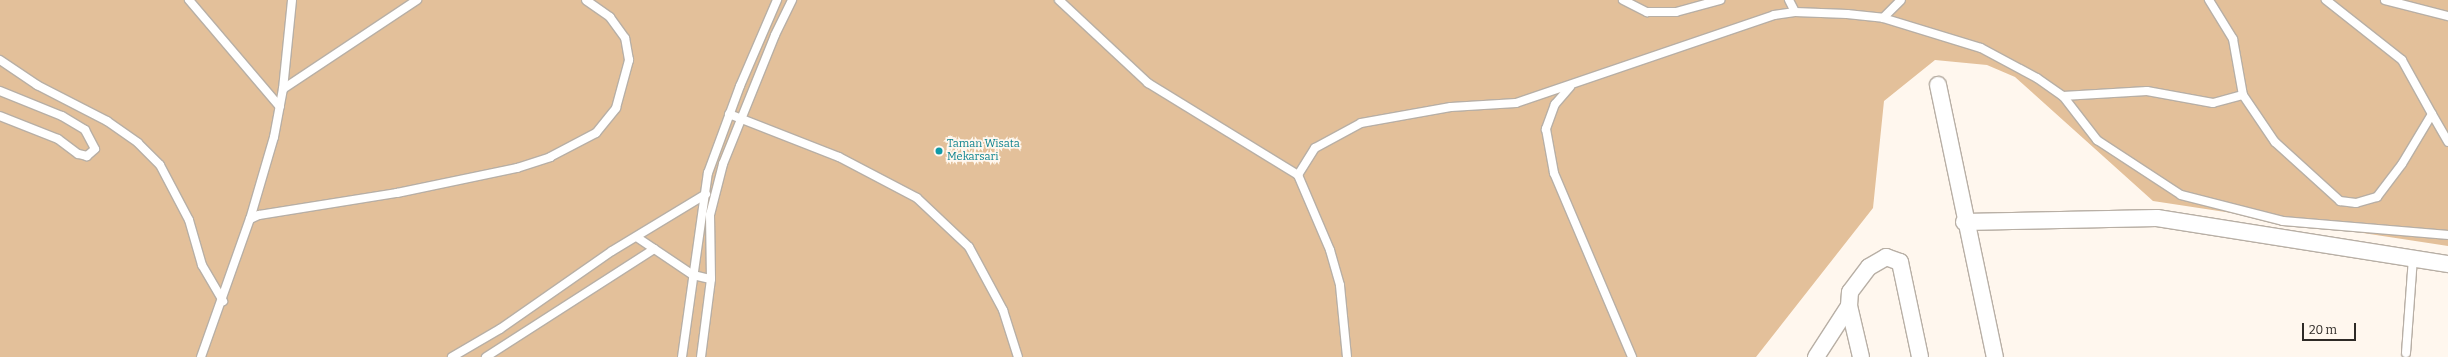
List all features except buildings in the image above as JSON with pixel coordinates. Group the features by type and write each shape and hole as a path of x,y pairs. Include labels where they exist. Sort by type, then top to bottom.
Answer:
{"street":[{"path":"1938,85 1964,222 1994,357"},
{"path":"1964,222 2157,218 2413,257 2448,264"},
{"path":"1861,357 1849,306 1850,292 1870,267 1886,257 1900,262 1920,357"},
{"path":"1816,357 1849,306"}],"lane":[{"path":"189,0 280,107"},
{"path":"201,357 223,301 250,219 280,107 292,0"},
{"path":"283,89 417,0"},
{"path":"250,219 259,215 397,193 517,168 550,157 596,133 616,108 629,60 625,38 610,17 586,0"},
{"path":"682,357 708,173 729,114 777,0"},
{"path":"701,357 711,279 710,215 715,194 741,118 792,0"},
{"path":"1059,0 1148,83 1298,175 1330,250 1340,285 1347,357"},
{"path":"1623,0 1647,12 1676,12 1720,0"},
{"path":"1789,0 1795,12"},
{"path":"1883,18 1901,0"},
{"path":"2209,0 2233,39 2243,95 2275,142 2340,202 2356,203 2377,197 2402,164 2432,114"},
{"path":"2326,0 2402,60 2448,142"},
{"path":"2385,0 2448,16"},
{"path":"1298,175 1316,148 1361,123 1451,107 1516,102 1571,86 1625,64 1759,20 1795,12 1883,18 1981,48 2037,78 2063,96 2097,140 2182,195 2283,221 2424,231 2448,236"},
{"path":"0,60 37,85 107,121 138,143 160,165 189,220 202,264 223,301"},
{"path":"1571,86 1555,104 1546,129 1554,173 1632,357"},
{"path":"2063,96 2147,91 2213,103 2243,95"},
{"path":"0,92 62,116 84,130 95,149 87,156 78,154 58,139 0,116"},
{"path":"729,114 839,157 917,198 969,247 1003,310 1018,357"},
{"path":"452,357 500,329 612,251 638,238 704,194 715,194"},
{"path":"638,238 693,275 711,279"},
{"path":"486,357 654,249"},
{"path":"2406,353 2413,257"}],"shaded area":[{"name":"Taman Wisata Mekarsari","path":"0,0 2448,0 2448,246 2153,201 2015,77 1987,65 1935,60 1884,101 1873,208 1756,357 0,357"}],"place":[{"name":"Taman Wisata Mekarsari","path":"939,151"}]}
